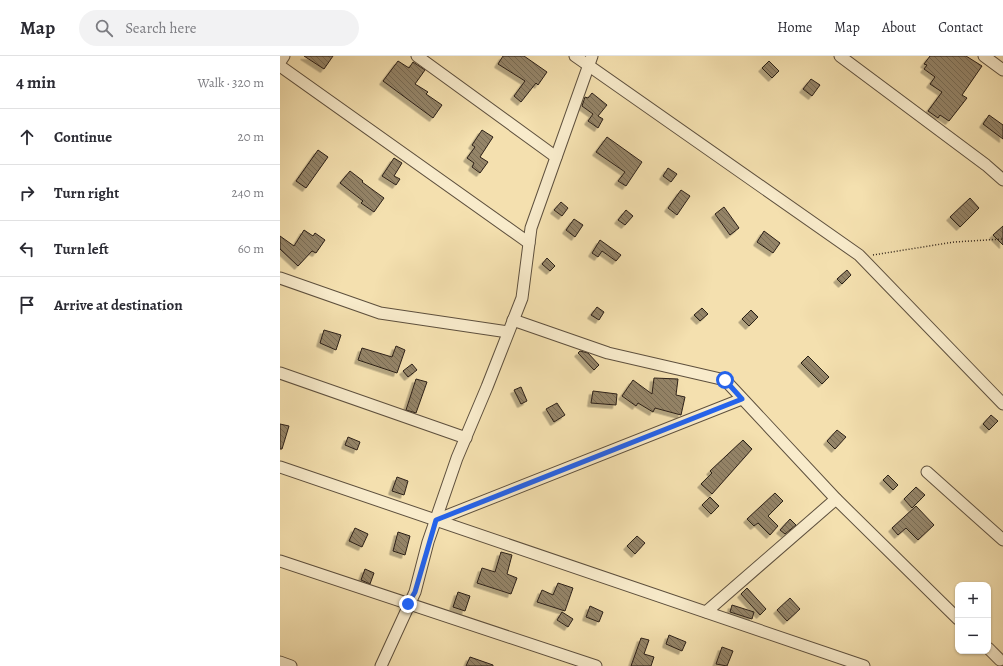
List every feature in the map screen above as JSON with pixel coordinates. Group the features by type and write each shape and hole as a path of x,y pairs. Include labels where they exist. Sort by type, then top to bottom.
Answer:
{"street":[{"path":"280,62 284,56"},
{"path":"417,56 556,157"},
{"path":"575,56 590,61 859,255 1003,404"},
{"path":"840,56 986,165 1003,180"},
{"path":"984,56 1003,70"},
{"path":"381,666 408,604 415,592 436,520 466,438 522,298 531,228 590,61"},
{"path":"280,66 529,243"},
{"path":"280,278 380,313 508,332"},
{"path":"513,320 608,353 725,380 836,499 957,618"},
{"path":"280,373 466,438"},
{"path":"436,520 742,399"},
{"path":"280,467 864,666"},
{"path":"927,472 1003,540"},
{"path":"706,612 836,499"},
{"path":"280,561 596,666"},
{"path":"991,651 1000,660"},
{"path":"280,662 291,666"}],"path":[{"path":"859,255 882,255 954,242 1003,239"}],"building":[{"path":"304,56 333,56 324,69"},
{"path":"503,56 524,56 547,72 538,85 536,83 521,102 514,96 525,81 498,64"},
{"path":"930,56 966,56 982,66 962,95 967,98 949,121 940,115 938,118 928,111 942,92 930,84 935,77 924,69 927,65 924,64"},
{"path":"398,61 409,68 413,62 425,70 415,84 428,92 426,94 442,105 433,118 383,81"},
{"path":"769,61 779,71 772,78 762,68"},
{"path":"811,79 820,85 812,96 803,89"},
{"path":"592,93 607,105 598,116 603,119 598,128 588,121 593,114 582,106 585,97 588,98"},
{"path":"989,115 1003,125 1003,139 983,124"},
{"path":"482,130 493,137 480,157 488,162 480,173 472,167 474,163 467,158 475,147 472,145"},
{"path":"607,137 642,162 626,186 618,181 625,172 596,152"},
{"path":"318,150 328,157 306,188 296,181"},
{"path":"394,158 402,163 394,176 400,179 396,185 382,176"},
{"path":"668,168 677,174 671,182 663,176"},
{"path":"350,171 384,198 374,212 361,203 363,201 340,183"},
{"path":"681,190 690,196 677,215 668,208"},
{"path":"970,198 979,208 960,227 950,217"},
{"path":"561,202 568,208 562,216 554,210"},
{"path":"724,207 739,228 730,235 715,214"},
{"path":"626,210 633,216 625,225 618,220"},
{"path":"574,219 583,225 575,237 566,230"},
{"path":"1003,226 1003,245 993,235"},
{"path":"304,230 313,236 315,233 325,240 316,253 312,251 298,266 280,249 280,236 294,246"},
{"path":"764,231 780,243 773,253 757,242"},
{"path":"600,240 621,255 616,261 602,251 598,257 592,253"},
{"path":"547,258 555,266 550,271 542,264"},
{"path":"847,270 851,275 842,284 837,279"},
{"path":"597,307 604,312 599,320 591,315"},
{"path":"702,308 708,314 700,321 694,315"},
{"path":"751,310 758,317 749,326 742,319"},
{"path":"324,330 341,335 336,350 320,343"},
{"path":"396,346 405,350 397,373 358,360 362,348 392,357"},
{"path":"580,351 588,353 599,365 594,370 578,353"},
{"path":"808,356 829,377 822,384 801,363"},
{"path":"412,364 417,370 408,377 403,371"},
{"path":"654,378 678,379 676,395 685,397 681,415 655,408 653,412 638,403 636,406 622,396 633,380 652,394"},
{"path":"416,379 427,382 416,413 406,410"},
{"path":"521,387 527,401 521,404 514,390"},
{"path":"593,391 617,394 616,405 591,403"},
{"path":"557,403 565,415 554,422 546,409"},
{"path":"991,415 998,421 989,430 983,424"},
{"path":"280,424 289,426 282,449 280,449"},
{"path":"837,430 846,437 835,449 827,441"},
{"path":"348,437 360,442 357,450 345,445"},
{"path":"743,440 752,449 712,494 701,484 712,473 710,471"},
{"path":"888,475 898,485 893,490 883,480"},
{"path":"397,477 408,481 404,495 392,491"},
{"path":"916,487 925,495 912,508 904,499"},
{"path":"775,493 783,501 768,516 778,526 770,535 758,523 754,526 747,519"},
{"path":"710,497 719,506 711,514 702,505"},
{"path":"916,506 934,525 918,540 906,528 898,535 892,528"},
{"path":"790,519 796,525 785,534 780,530"},
{"path":"355,528 368,534 362,547 349,541"},
{"path":"398,532 410,536 405,555 393,551"},
{"path":"637,536 645,543 635,554 627,546"},
{"path":"501,552 512,555 507,574 517,578 511,594 477,583 482,568 495,572"},
{"path":"365,569 374,573 370,584 361,580"},
{"path":"558,583 573,588 565,611 537,602 542,590 553,595"},
{"path":"747,588 766,609 760,615 741,594"},
{"path":"458,592 470,596 465,611 453,607"},
{"path":"790,598 800,609 787,621 777,610"},
{"path":"732,605 754,612 752,619 730,612"},
{"path":"590,606 603,612 599,622 586,617"},
{"path":"562,612 573,619 568,627 557,620"},
{"path":"669,635 686,642 682,651 666,644"},
{"path":"641,638 649,640 644,654 654,657 651,666 631,666"},
{"path":"722,647 733,651 727,666 716,664"},
{"path":"470,657 493,665 493,666 466,666"}],"route":[{"path":"408,604 415,592 428,542 436,520 742,399 725,380"}]}
